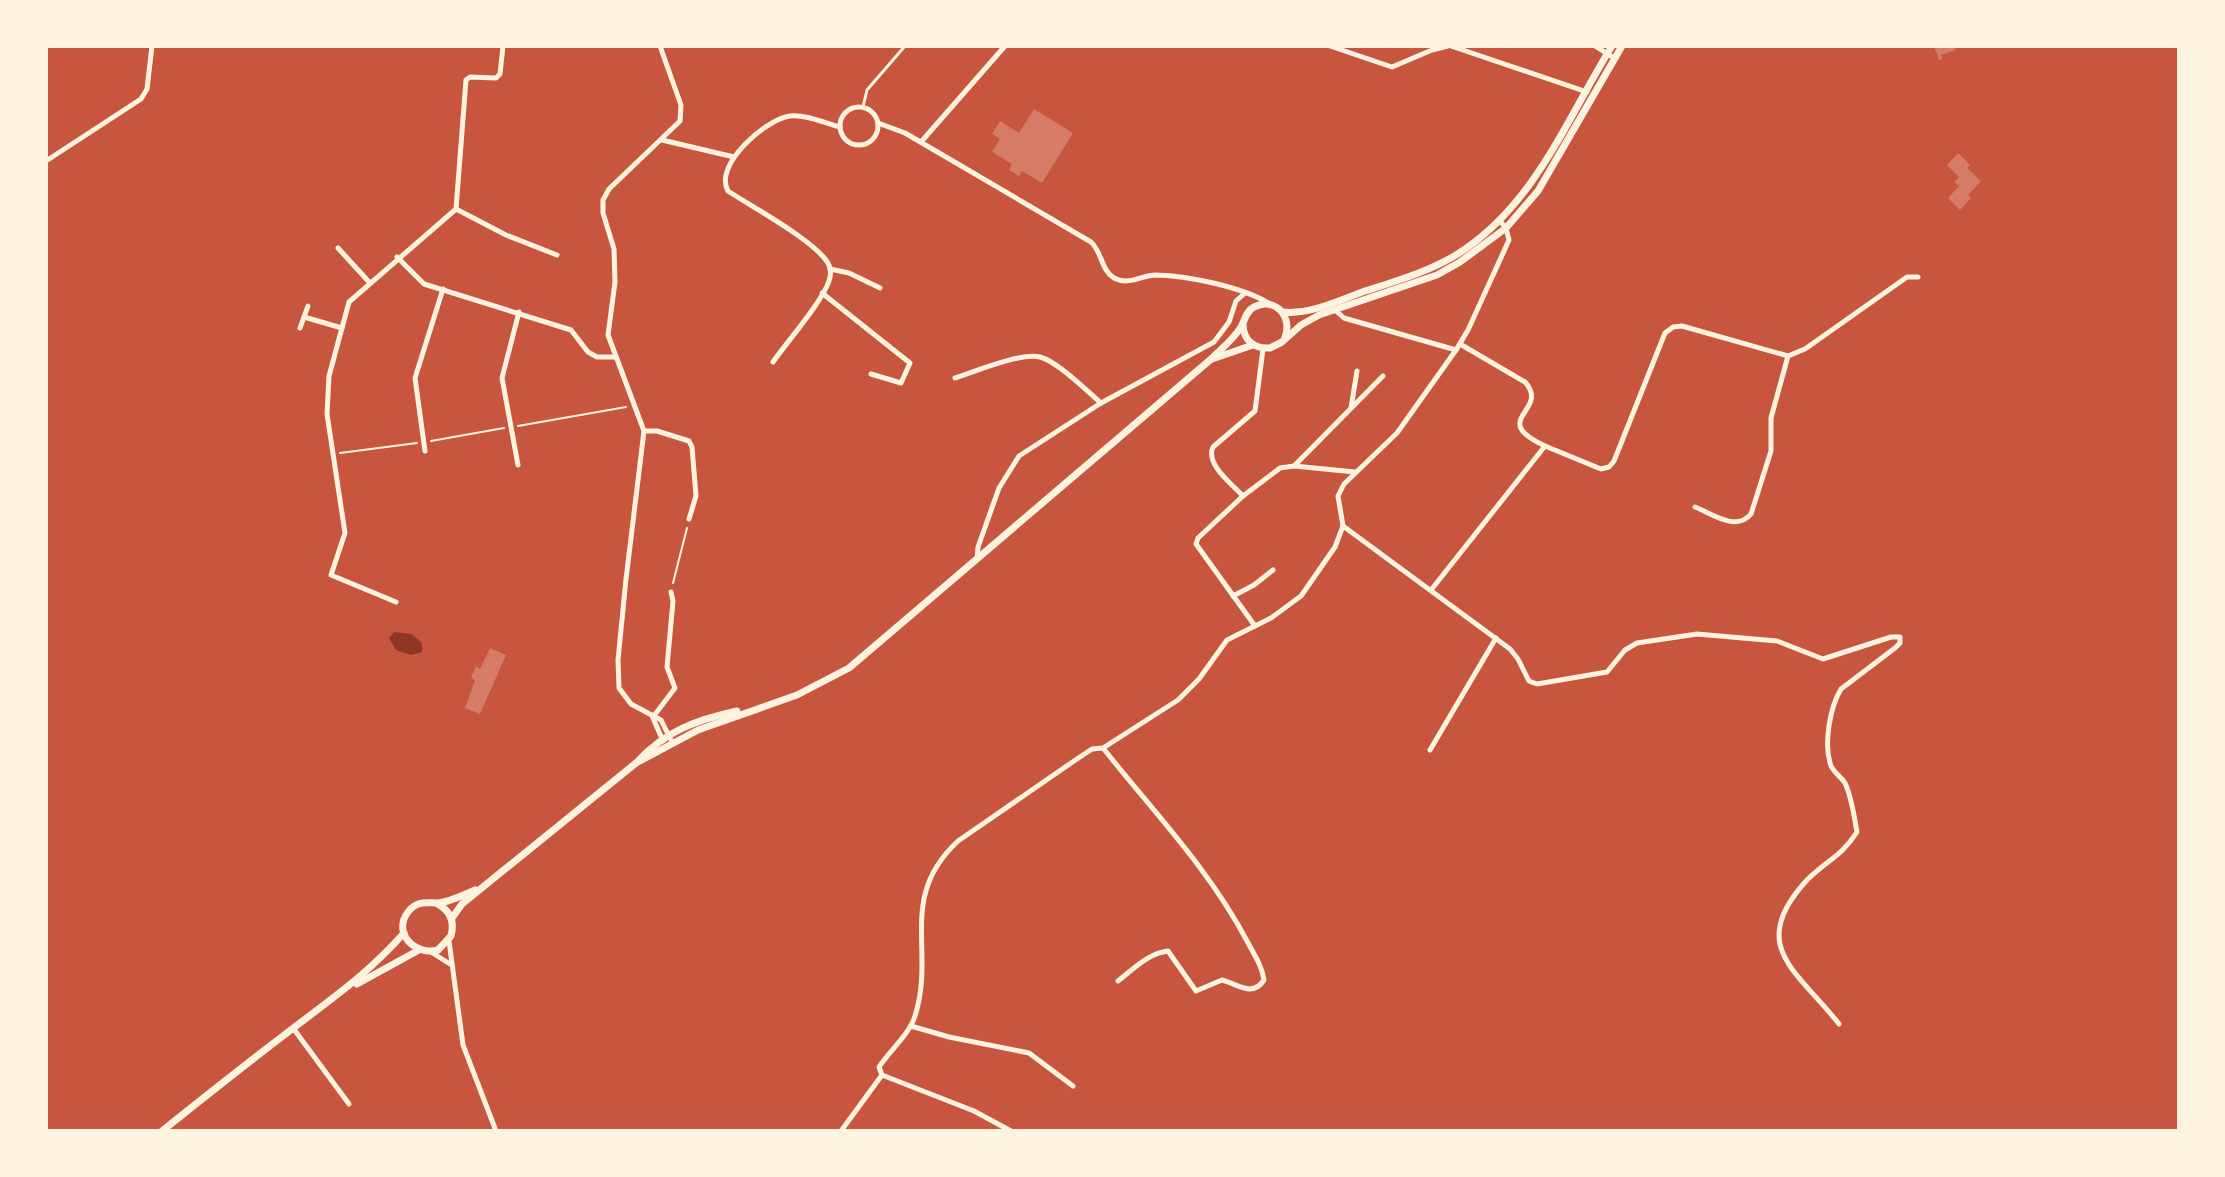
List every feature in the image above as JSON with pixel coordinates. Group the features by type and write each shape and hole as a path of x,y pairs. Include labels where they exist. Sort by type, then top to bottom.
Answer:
{"main road":[{"path":"452,918 462,904 666,742 797,695 849,668 1210,360 1232,340 1249,310 1271,304 1283,312 1304,312 1417,274 1455,256 1503,224 1538,191 1612,52 1622,46"},
{"path":"1243,324 1245,336 1253,345 1263,349 1276,346 1307,321 1437,275 1493,238 1503,224"},
{"path":"1283,312 1288,324 1285,337"},
{"path":"1210,360 1253,345"},
{"path":"666,742 669,733 722,714 764,705"},
{"path":"436,903 483,887"},
{"path":"428,901 448,911 452,918 453,931 449,941 431,952 419,950 404,933 404,919 413,906 428,901"},
{"path":"162,1131 344,991 376,964 404,933"},
{"path":"344,991 419,950"}],"street":[{"path":"46,161 141,99 147,89 152,46"},
{"path":"396,602 331,575 345,533 327,414 329,376 349,302 397,257 456,209 466,80 470,77 496,78 500,74 503,46"},
{"path":"660,46 682,114 676,128 609,189 603,200 603,213 614,249 615,282 608,335 644,431 626,579 619,688 631,704 661,720 669,733"},
{"path":"921,142 1005,46"},
{"path":"1330,46 1392,67 1450,46 1591,94"},
{"path":"1595,46 1612,52"},
{"path":"863,107 873,112 878,123 872,140 861,145 844,138 840,127 846,111 863,107"},
{"path":"773,362 822,293 830,279 830,269 827,262 797,235 728,191 725,179 734,157 759,133 783,117 801,116 840,127"},
{"path":"878,123 891,126 921,142 1091,242 1100,251 1109,274 1116,279 1125,281 1158,275 1245,293 1271,304"},
{"path":"662,140 734,157"},
{"path":"456,209 506,235 557,255"},
{"path":"1011,1131 974,1111 882,1075 879,1067 911,1026 920,987 922,904 926,887 943,855 958,841 1092,749 1103,748 1178,700 1199,679 1227,640 1286,609 1301,596 1335,547 1343,526 1338,496 1344,484 1397,433 1458,347 1509,240 1503,224"},
{"path":"1493,238 1503,251"},
{"path":"338,248 370,283"},
{"path":"397,257 424,284 571,330 588,352 597,357 615,357"},
{"path":"830,269 849,273 880,288"},
{"path":"1337,309 1344,318 1458,347 1525,382 1532,389 1532,399 1520,420 1524,437 1601,469 1609,467 1614,461 1665,333 1673,327 1682,326 1788,356 1805,349 1907,277 1918,277"},
{"path":"425,451 415,378 443,289"},
{"path":"822,293 910,363 901,383 871,374"},
{"path":"1245,293 1249,310"},
{"path":"977,560 978,547 999,488 1019,456 1101,403 1214,342 1229,322 1236,301 1245,293"},
{"path":"300,328 308,306"},
{"path":"518,465 502,378 519,312"},
{"path":"304,317 342,328"},
{"path":"1243,496 1212,461 1210,453 1255,411 1263,349"},
{"path":"1695,507 1733,523 1745,521 1751,514 1771,451 1771,418 1788,356"},
{"path":"955,378 1019,359 1039,357 1101,403"},
{"path":"1350,409 1357,371"},
{"path":"1294,466 1383,376"},
{"path":"644,431 657,431 689,441 696,496 689,519"},
{"path":"1431,590 1545,446"},
{"path":"1255,626 1196,544 1198,538 1243,496 1280,468 1294,466 1355,472"},
{"path":"1343,526 1496,638 1518,659 1529,681 1541,684 1607,672 1625,650 1637,643 1697,634 1777,641 1823,659 1891,637 1900,637 1900,643 1895,648 1841,689 1829,729 1829,760 1832,769 1846,785 1857,832 1845,851 1806,881 1787,908 1778,928 1779,948 1800,982 1839,1024"},
{"path":"1233,596 1273,570"},
{"path":"653,717 675,688 667,667 673,601 671,592"},
{"path":"1430,750 1496,638"},
{"path":"653,717 666,742"},
{"path":"1103,748 1216,890 1244,935 1264,980 1259,986 1243,990 1222,980 1196,991 1168,951 1139,964 1118,981"},
{"path":"449,941 463,1045 496,1131"},
{"path":"431,952 451,965"},
{"path":"911,1026 1029,1053 1073,1086"},
{"path":"293,1028 349,1104"},
{"path":"841,1131 882,1075"}],"lane":[{"path":"863,107 863,97 870,86 905,46"}],"path":[{"path":"333,453 423,443 635,405"},
{"path":"671,592 689,519"}],"shaded area":[{"path":"394,632 412,634 422,643 422,652 411,655 396,650 389,638"}],"building":[{"path":"1934,46 1955,46 1956,50 1941,55 1942,59 1939,60"},
{"path":"1034,109 1073,133 1042,183 1022,171 1019,176 1009,170 1012,164 992,152 1000,139 992,134 1000,121 1019,133"},
{"path":"1958,153 1970,165 1967,168 1981,181 1960,210 1948,198 1959,186 1954,182 1959,177 1947,165"},
{"path":"490,648 506,655 480,714 465,708 475,680 471,678 476,666 480,669"}]}
